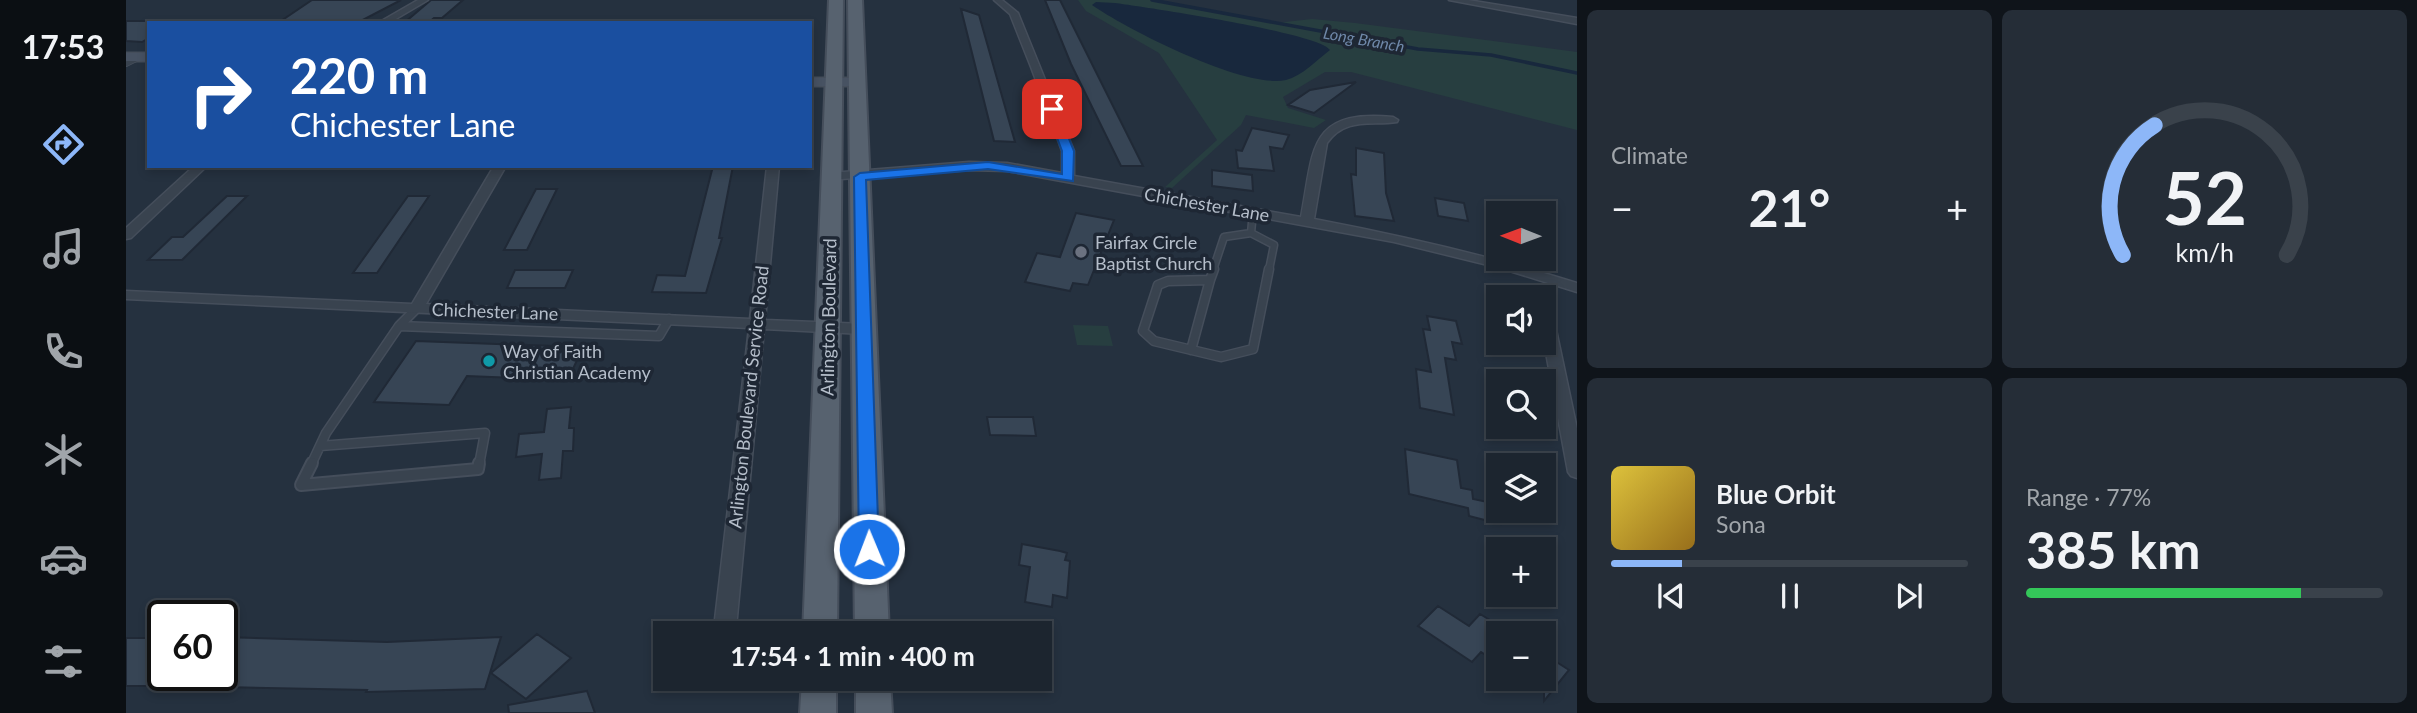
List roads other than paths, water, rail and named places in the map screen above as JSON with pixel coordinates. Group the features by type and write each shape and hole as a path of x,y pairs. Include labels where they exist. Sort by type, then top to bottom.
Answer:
{"main road":[{"name":"Arlington Boulevard","path":"820,621 831,177 822,82 836,0"},
{"name":"Arlington Boulevard","path":"855,0 872,621"},
{"path":"822,82 858,82"},
{"path":"818,713 819,691"},
{"path":"873,691 874,713"}],"street":[{"path":"386,21 424,0"},
{"path":"1453,0 1577,21"},
{"path":"998,1 1014,13 1036,67 1068,151 1068,179"},
{"path":"1529,14 1535,3"},
{"path":"1307,222 1321,143 1325,135 1354,120 1393,120"},
{"name":"Chichester Lane","path":"831,177 988,166 1394,238 1545,277 1577,288"},
{"path":"126,234 199,168"},
{"path":"417,308 499,168"},
{"name":"Arlington Boulevard Service Road","path":"726,621 773,168"},
{"path":"1544,285 1545,277"},
{"name":"Chichester Lane","path":"126,295 864,329"},
{"path":"1554,355 1577,472"}],"lane":[{"path":"126,64 138,57"},
{"path":"1251,233 1253,212"},
{"path":"1191,350 1224,237 1251,233 1274,245 1253,349 1220,356 1191,350 1154,341 1143,331 1158,285 1168,281 1210,280"},
{"path":"320,446 485,433 478,469 301,485 320,446 399,326 417,308"},
{"path":"399,326 659,336 669,319"}],"water":[{"path":"1096,2 1160,10 1265,29 1319,43 1330,50 1304,71 1286,80 1243,76 1187,55 1132,29 1092,5"}],"waterway":[{"name":"Long Branch","path":"1152,0 1418,49 1491,55 1577,73"}],"place":[{"name":"Fairfax Circle Baptist Church","path":"1081,252"},
{"name":"Way of Faith Christian Academy","path":"489,361"}]}
